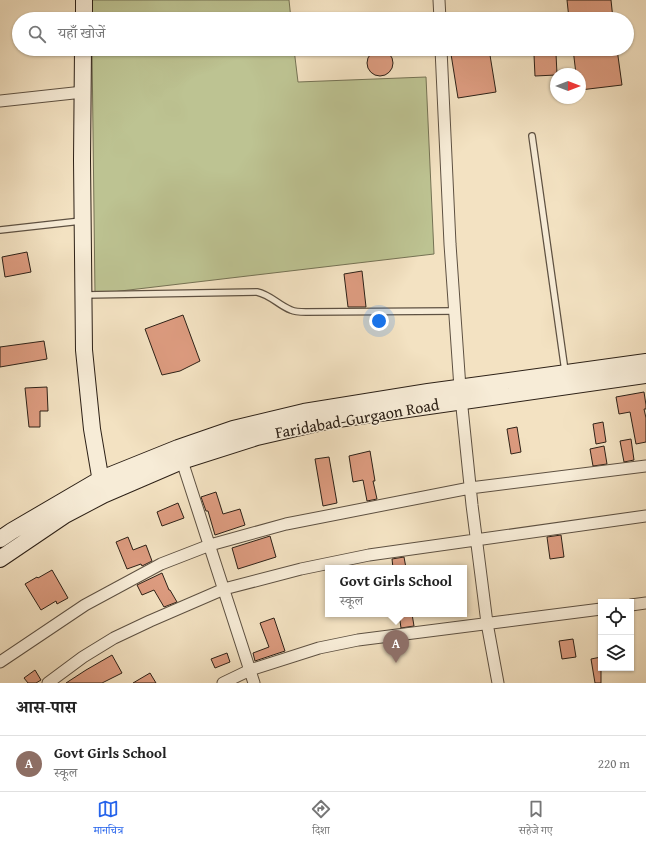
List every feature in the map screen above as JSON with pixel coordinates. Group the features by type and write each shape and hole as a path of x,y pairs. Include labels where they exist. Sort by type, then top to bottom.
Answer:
{"main road":[{"path":"84,0 84,12"},
{"path":"84,56 84,350 92,429 103,495"},
{"name":"Faridabad-Gurgaon Road","path":"0,559 65,515 103,495 182,461 257,437 331,420 565,373 646,362"},
{"name":"Faridabad-Gurgaon Road","path":"0,539 101,479 178,448 233,429 304,412 646,375"}],"street":[{"path":"439,0 440,12"},
{"path":"441,56 450,244 460,394 487,623 498,683"},
{"path":"0,101 83,92"},
{"path":"182,461 254,683"},
{"path":"0,662 85,605 161,564 210,545 286,524 470,488 646,466"},
{"path":"48,683 84,656 114,638 224,589 340,560 477,539 646,516"},
{"path":"634,605 646,603"},
{"path":"223,683 250,670 319,648 358,640 598,609"}],"lane":[{"path":"532,136 565,373"},
{"path":"0,230 83,221"},
{"path":"84,295 257,292 271,297 292,310 306,312 455,311"}],"green space":[{"path":"91,0 289,0 290,12 91,12"},
{"path":"92,56 295,56 298,82 426,77 434,254 95,294"}],"building":[{"path":"567,0 611,0 612,12 568,12"},
{"path":"370,56 390,56 392,58 392,68 385,75 375,75 368,68 367,63"},
{"path":"451,56 490,56 496,92 458,98"},
{"path":"534,56 556,56 557,68 550,68 550,75 535,76"},
{"path":"574,56 618,56 622,85 586,89 586,68 575,68"},
{"path":"27,252 31,272 5,277 2,257"},
{"path":"362,271 366,307 348,307 344,274"},
{"path":"183,315 200,361 180,371 162,375 145,329"},
{"path":"44,341 47,359 0,367 0,347"},
{"path":"47,387 48,411 40,411 40,427 29,427 25,388"},
{"path":"644,392 646,405 646,409 644,409 646,418 646,442 636,444 630,412 619,414 616,397"},
{"path":"603,422 606,442 596,444 593,424"},
{"path":"517,427 521,452 511,454 507,429"},
{"path":"631,439 634,460 624,462 620,441"},
{"path":"604,446 607,464 593,466 590,449"},
{"path":"370,451 375,481 373,481 377,499 367,501 363,480 353,482 349,456"},
{"path":"329,457 337,503 323,506 315,459"},
{"path":"216,492 223,514 240,509 245,525 215,535 208,511 206,511 201,497"},
{"path":"178,503 184,518 162,526 157,512"},
{"path":"561,535 564,557 550,559 547,537"},
{"path":"270,536 276,557 238,569 232,548"},
{"path":"128,537 133,550 146,545 152,561 142,566 141,564 127,569 116,542"},
{"path":"404,557 405,565 393,565 392,559"},
{"path":"52,570 68,598 57,604 56,601 41,610 25,584"},
{"path":"162,573 169,590 177,602 164,607 154,590 142,595 137,585"},
{"path":"399,617 412,617 414,626 401,628"},
{"path":"274,618 285,651 255,661 253,653 269,647 260,623"},
{"path":"573,639 576,657 562,659 559,641"},
{"path":"227,653 230,662 215,668 211,659"},
{"path":"112,655 122,673 102,683 66,683 86,670"},
{"path":"598,658 598,671 601,671 601,683 595,683 591,659"},
{"path":"35,670 41,680 36,683 28,683 24,678"},
{"path":"150,673 156,683 133,683"}],"place":[{"name":"Govt Girls School","path":"396,663"}]}
